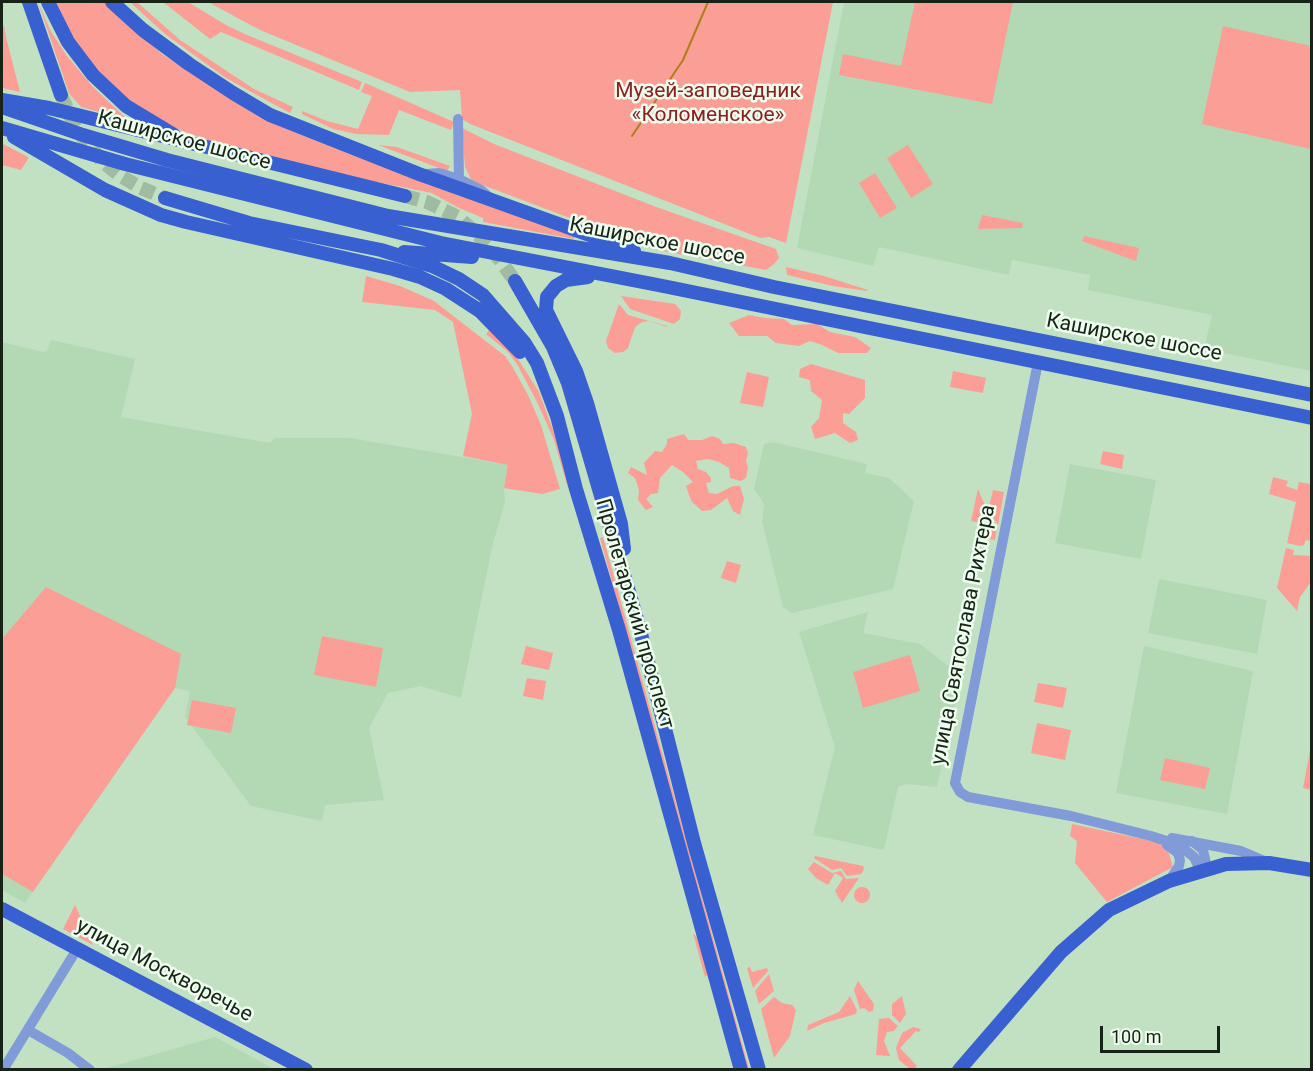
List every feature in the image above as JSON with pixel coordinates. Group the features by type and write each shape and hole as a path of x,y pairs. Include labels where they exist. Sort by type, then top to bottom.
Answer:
{"main road":[{"path":"29,2 62,95"},
{"path":"48,2 68,42 93,75 126,106 192,144"},
{"path":"112,2 143,30 189,64 270,115 419,174 670,263"},
{"name":"Каширское шоссе","path":"2,100 49,108 405,196"},
{"name":"Каширское шоссе","path":"2,107 82,135 167,160 388,216 670,263 774,287 1311,395"},
{"path":"2,129 105,190 161,215 393,269 446,289 471,304 499,328 527,360 548,392"},
{"name":"Каширское шоссе","path":"2,129 255,198 441,243 1311,418"},
{"path":"165,198 249,223 381,250 525,261"},
{"name":"Пролетарский проспект","path":"381,250 432,266 459,279 483,295 524,342 537,363 548,392 619,630 741,1070"},
{"path":"609,276 566,280 550,293 546,303 549,316 576,371 587,403 621,524 627,584"},
{"name":"Пролетарский проспект","path":"515,281 553,347 568,383 658,695 694,843 759,1070"},
{"path":"959,1070 1061,952 1109,910 1169,880 1226,864 1269,863 1311,870"},
{"name":"улица Москворечье","path":"2,909 306,1070"}],"street":[{"path":"458,119 459,179"},
{"path":"419,174 439,173 459,179 482,190 495,202"},
{"name":"улица Святослава Рихтера","path":"1038,362 955,783 960,792 968,797 1071,816 1151,836"},
{"path":"1151,836 1241,851 1269,863"},
{"path":"1151,836 1184,848 1204,869"},
{"path":"1151,836 1178,854 1179,866 1169,880"},
{"path":"1191,841 1203,850 1204,869"},
{"path":"3,1070 77,949"},
{"path":"28,1030 68,1053 90,1070"}],"shaded area":[{"path":"844,2 1311,2 1311,371 1204,349 1212,315 1088,290 1090,275 1012,260 1009,275 879,247 873,266 797,248"},
{"path":"51,340 135,359 121,417 270,443 275,438 350,438 509,465 504,488 505,502 493,543 461,698 421,686 388,693 369,728 384,800 325,805 322,821 251,806 185,717 190,691 175,688 25,903 2,890 2,342 43,352 47,351"},
{"path":"773,442 867,464 865,473 889,478 914,501 893,589 792,613 783,607 762,521 764,504 754,489 764,444"},
{"path":"1070,464 1156,480 1141,559 1055,543"},
{"path":"1159,579 1267,600 1257,654 1148,633"},
{"path":"868,612 863,633 920,644 961,676 937,787 906,784 898,787 884,850 813,835 835,747 799,632"},
{"path":"1144,646 1253,671 1227,814 1116,793"},
{"path":"215,1037 274,1069 103,1069"}],"green space":[{"path":"38,2 50,30 67,56 93,87 128,120 81,107 69,93"},
{"path":"54,2 108,2 162,54 253,113 286,129 411,178 575,235 574,239 483,222 483,218 432,193 357,178 213,142 167,125 140,111 91,66 76,44"},
{"path":"130,2 137,2 180,40 254,89 293,107 290,113 226,78 165,34"},
{"path":"163,2 188,2 247,35 362,82 359,90 221,32 210,39"},
{"name":"Музей-заповедник «Коломенское»","path":"208,2 833,2 786,243 769,237 760,238 470,124 462,119 460,90 410,92 260,30"},
{"path":"915,2 1013,2 992,104 839,75 843,54 901,66"},
{"path":"4,25 20,92 2,88 2,30"},
{"path":"1223,26 1311,46 1311,149 1202,124"},
{"path":"365,83 454,122 451,130 399,110 389,135 356,134 333,129 302,114 302,111 327,121 358,129 372,96 361,92"},
{"path":"462,128 494,144 659,208 776,249 779,258 766,270 652,249 472,181 465,167"},
{"path":"3,144 28,157 21,170 2,165"},
{"path":"378,145 397,147 450,166 447,171"},
{"path":"908,145 933,184 911,198 887,158"},
{"path":"875,173 897,208 880,218 859,183"},
{"path":"982,215 1023,223 1022,228 978,229"},
{"path":"1084,236 1139,248 1136,261 1082,241"},
{"path":"786,267 868,290 833,286 787,275"},
{"path":"366,276 400,286 434,301 505,356 528,395 541,425 560,489 542,494 504,488 508,465 463,456 472,414 453,322 435,310 362,302"},
{"path":"621,296 675,304 681,311 680,319 674,324 630,309"},
{"path":"619,304 628,315 667,326 667,327 649,321 642,322 635,327 628,348 623,352 615,353 608,348 606,341"},
{"path":"749,315 784,319 792,325 817,324 830,332 855,337 871,348 867,353 838,353 810,341 799,346 776,343 767,336 739,336 729,323"},
{"path":"490,329 518,359 539,392 570,484 568,488 554,440 537,402 508,352 486,334"},
{"path":"811,364 865,380 865,398 849,414 843,413 843,423 856,432 858,440 850,443 835,433 815,439 811,427 819,418 822,400 811,391 810,380 799,377 800,369"},
{"path":"953,371 986,378 983,393 950,387"},
{"path":"747,372 769,377 763,407 740,403"},
{"path":"684,434 688,440 702,440 712,436 720,439 723,444 734,443 746,447 748,468 746,478 741,481 730,478 729,468 719,462 708,459 696,461 698,469 706,472 711,478 711,482 706,483 709,493 717,494 733,486 740,486 744,499 740,515 733,511 727,498 711,510 702,511 692,502 686,486 693,482 672,465 660,478 658,493 651,494 646,499 653,507 646,510 638,500 639,490 635,478 628,473 631,467 647,475 644,463 655,451 662,452 667,439"},
{"path":"1103,451 1124,455 1122,469 1100,464"},
{"path":"1273,477 1288,481 1286,486 1297,490 1299,482 1311,484 1311,541 1306,540 1304,545 1287,543 1296,502 1269,494"},
{"path":"978,489 986,508 982,523 971,521"},
{"path":"993,490 1004,492 998,525 988,511"},
{"path":"984,526 997,528 995,540 982,538"},
{"path":"603,537 749,1069 746,1069 600,538"},
{"path":"1286,548 1294,550 1293,555 1311,556 1311,582 1300,597 1297,611 1277,588"},
{"path":"727,561 741,565 736,583 721,578"},
{"path":"46,587 181,654 175,688 33,892 2,874 2,639"},
{"path":"322,636 383,648 376,687 314,675"},
{"path":"526,646 553,653 549,670 521,664"},
{"path":"910,655 920,691 863,708 853,672"},
{"path":"527,678 546,681 543,700 523,696"},
{"path":"1038,683 1067,688 1063,708 1034,702"},
{"path":"192,700 236,708 231,733 187,725"},
{"path":"1037,723 1071,730 1065,760 1031,753"},
{"path":"1312,746 1311,790 1303,788"},
{"path":"1165,758 1210,768 1205,789 1160,780"},
{"path":"1072,824 1166,844 1173,867 1107,902 1075,863 1077,841 1070,836"},
{"path":"815,856 863,866 864,869 861,874 847,876 841,868 832,870 814,858"},
{"path":"814,862 832,873 841,871 846,879 859,878 842,903 835,891 843,878 835,873 828,885 816,878 808,869"},
{"path":"862,887 870,895 862,903 854,895"},
{"path":"75,905 93,945 63,929"},
{"path":"693,933 700,941 708,974 705,977"},
{"path":"750,967 752,972 767,968 768,971 753,988 747,968"},
{"path":"769,974 774,991 759,1004 755,991"},
{"path":"858,981 874,1004 873,1011 860,1009 854,990"},
{"path":"850,996 857,1010 856,1014 824,1023 807,1031 808,1025 839,1012"},
{"path":"902,996 906,1014 900,1023 892,1015 892,1004"},
{"path":"774,997 782,1003 792,1005 796,1010 790,1036 774,1058 761,1009"},
{"path":"889,1018 898,1026 894,1031 887,1032 884,1041 890,1056 876,1055 879,1019"},
{"path":"913,1027 921,1029 919,1032 916,1031 900,1048 917,1066 910,1069 899,1060 896,1048 902,1033"}],"waterway":[{"path":"632,136 683,60 708,2"}],"tunnel":[{"path":"61,95 76,129 103,162 141,188 165,198"},
{"path":"405,196 427,202 458,217 489,245 515,281"}]}
